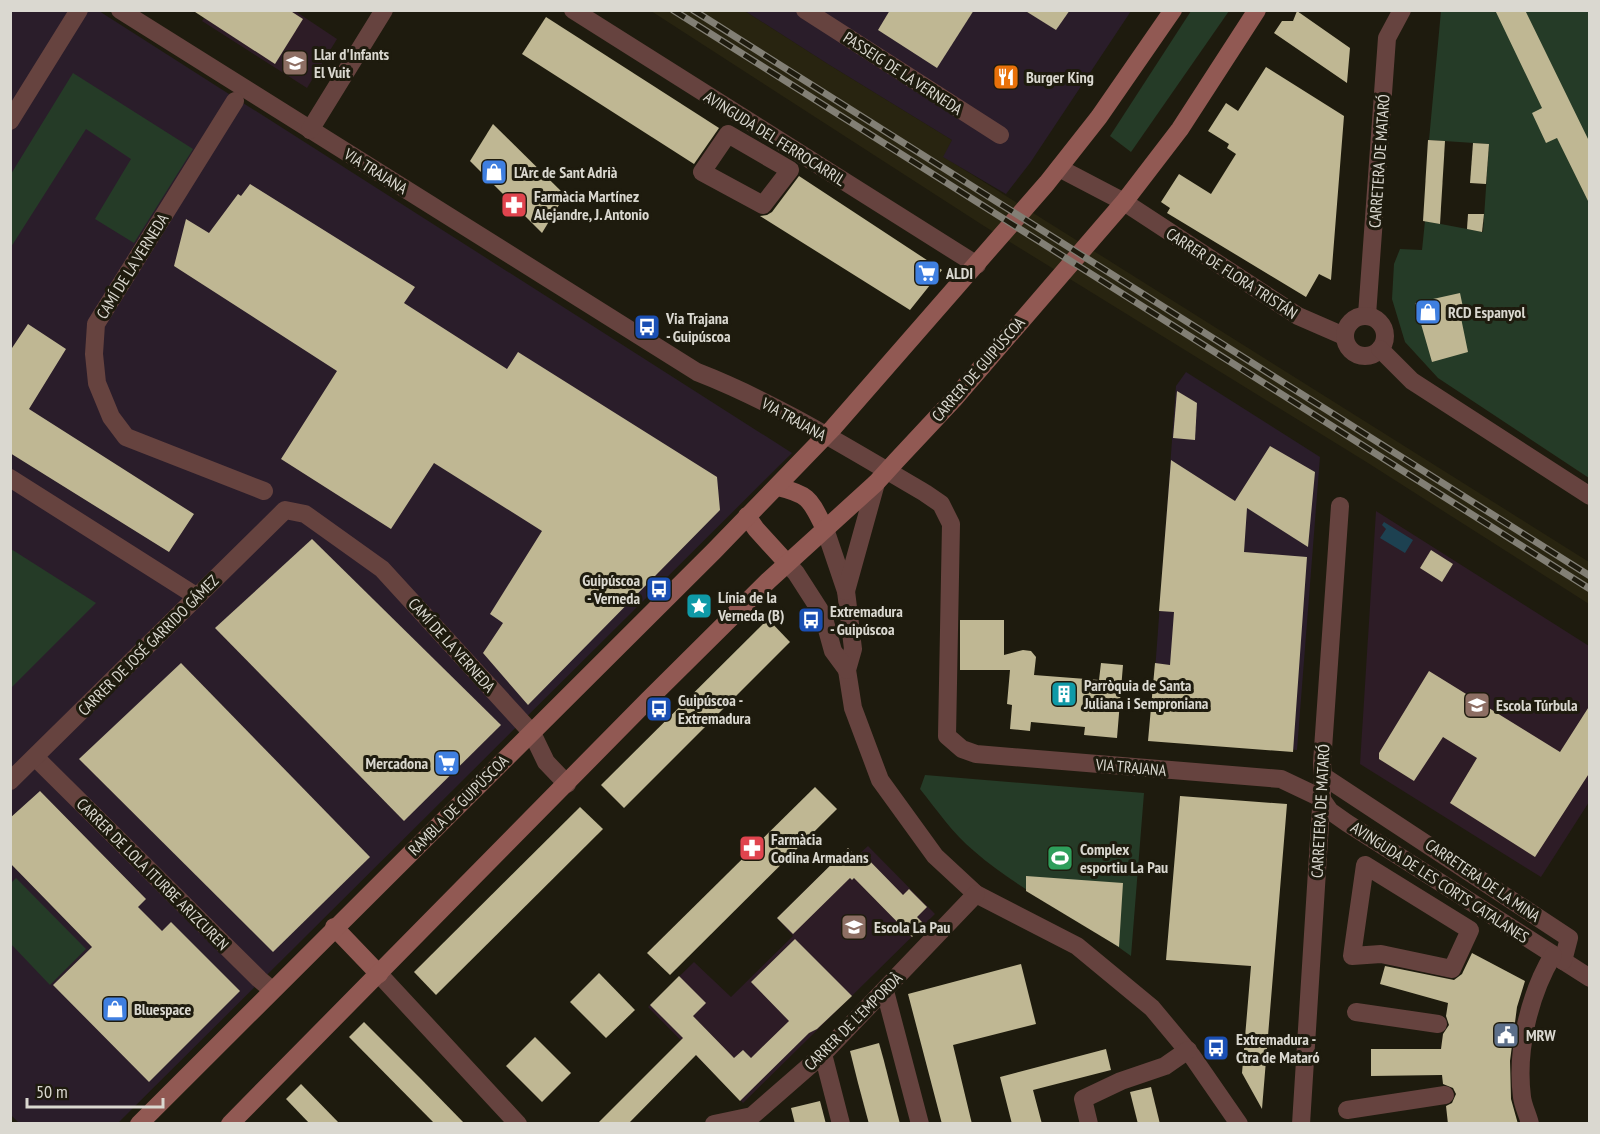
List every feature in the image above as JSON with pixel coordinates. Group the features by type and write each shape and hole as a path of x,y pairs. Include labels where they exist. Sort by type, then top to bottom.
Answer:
{"street":[{"path":"10,121 79,10"},
{"name":"VIA TRAJANA","path":"120,10 698,372 728,384 798,420 941,504 951,524 947,736 962,749 976,754 1281,779 1321,798"},
{"path":"310,130 384,10"},
{"name":"AVINGUDA DEL FERROCARRIL","path":"573,10 976,265"},
{"name":"PASSEIG DE LA VERNEDA","path":"806,10 1000,135"},
{"path":"1173,10 1099,117 1047,183 862,394 783,480 794,490 807,497 825,529 846,591 853,649 847,670 853,708 880,780 935,856 976,894 1077,946 1152,1008 1188,1050 1239,1124"},
{"name":"CARRER DE GUIPÚSCOA","path":"825,529 868,496 1124,202 1180,129 1257,10"},
{"name":"CARRETERA DE MATARÓ","path":"1367,315 1387,38 1402,10"},
{"name":"CAMÍ DE LA VERNEDA","path":"235,101 96,324 94,354 101,392 111,417 126,437 264,491"},
{"path":"728,134 790,170 763,206 702,172 728,134"},
{"path":"1059,168 1124,202"},
{"name":"CARRER DE FLORA TRISTÁN","path":"1124,202 1298,316 1344,336"},
{"path":"1367,315 1378,320 1384,329 1384,341 1380,349 1371,355 1359,355 1349,349 1344,336 1350,322 1358,316 1367,315"},
{"path":"1380,349 1412,381 1590,496"},
{"path":"10,478 196,596"},
{"name":"RAMBLA DE GUIPÚSCOA","path":"139,1124 783,480"},
{"path":"846,591 868,496"},
{"name":"CARRETERA DE MATARÓ","path":"1299,1121 1340,506"},
{"name":"CAMÍ DE LA VERNEDA","path":"285,510 304,514 382,569 532,733 546,762 567,784"},
{"name":"CARRER DE JOSÉ GARRIDO GÁMEZ","path":"10,781 285,510"},
{"path":"747,516 756,530 796,573 823,615 833,651 847,670"},
{"path":"230,1124 641,707 787,563 825,529"},
{"name":"CARRER DE LOLA ITURBE ARIZCUREN","path":"35,757 272,990"},
{"name":"CARRETERA DE LA MINA","path":"1323,776 1569,938 1558,958"},
{"path":"1347,823 1350,793"},
{"name":"AVINGUDA DE LES CORTS CATALANES","path":"1321,798 1330,811 1347,823 1558,958"},
{"path":"1365,865 1470,930 1452,969 1382,954 1352,956 1365,865"},
{"name":"CARRER DE L'EMPORDÀ","path":"714,1124 753,1120 823,1054 976,894"},
{"path":"334,927 518,1124"},
{"path":"1530,1124 1522,1098 1521,1061 1530,1005 1542,972 1558,958 1590,978"},
{"path":"885,990 920,1124"},
{"path":"1356,1012 1438,1024"},
{"path":"1089,1124 1083,1099 1121,1081 1165,1066 1188,1050"},
{"path":"823,1054 841,1124"},
{"path":"1347,1110 1445,1095"}],"shaded area":[{"path":"10,11 99,11 792,453 118,1123 19,1123 11,1115"},
{"name":"Llar d'Infants El Vuit","path":"209,11 295,11 337,39 307,88 202,21"},
{"path":"651,11 745,11 952,140 944,157 1589,562 1589,604 1368,463 984,226"},
{"path":"745,11 1131,11 1030,163 1006,194 943,157 952,140"},
{"path":"1186,372 1320,457 1297,750 1150,739 1176,386"},
{"name":"Escola Túrbula","path":"1376,511 1589,646 1589,802 1541,877 1360,764"},
{"path":"868,846 935,914 743,1103 648,1007 694,962 731,997 793,936 777,918 848,848 857,856"}],"green space":[{"path":"1191,11 1229,11 1131,152 1110,136"},
{"path":"1441,11 1589,11 1589,478 1438,378 1405,342 1392,299 1394,264 1400,249 1422,250 1425,221 1483,232 1489,144 1429,140"},
{"path":"73,73 193,149 134,243 95,219 131,159 86,129 11,247 11,174"},
{"path":"11,549 96,603 11,688"},
{"name":"Complex esportiu La Pau","path":"925,775 1144,793 1131,956 1092,929 1031,893 992,866 966,844 920,789"},
{"path":"16,878 86,949 50,985 11,944 11,883"}],"water":[{"path":"1384,522 1413,540 1405,553 1380,538 1386,529 1382,525"}],"building":[{"path":"192,10 289,10 303,19 275,64"},
{"path":"890,10 974,10 937,68 878,30"},
{"path":"1024,10 1070,10 1056,30"},
{"path":"1495,10 1525,10 1590,143 1590,205 1557,138 1546,143 1532,113 1542,108"},
{"path":"1297,11 1350,48 1347,83 1274,33 1282,21 1293,21"},
{"path":"546,17 719,128 694,164 522,54"},
{"path":"1266,67 1344,116 1331,280 1319,274 1306,297 1167,213 1170,208 1161,202 1179,174 1211,194 1236,154 1227,148 1229,144 1208,131 1226,103 1238,111"},
{"path":"493,124 565,195 542,233 470,161"},
{"path":"1428,140 1445,141 1440,224 1423,221"},
{"path":"1473,143 1489,144 1486,184 1470,183"},
{"path":"799,176 942,270 910,310 760,216 772,212"},
{"path":"250,184 415,287 404,303 507,369 518,352 717,477 720,510 528,705 483,653 503,623 490,614 542,531 434,463 391,529 281,459 337,371 174,266 186,219 209,233 238,194 241,196"},
{"path":"1468,214 1484,214 1482,232 1467,229"},
{"path":"1460,293 1464,312 1460,313 1468,352 1432,362 1415,303"},
{"path":"28,324 66,349 29,409 194,514 169,552 10,453 10,351"},
{"path":"1177,391 1197,403 1195,440 1173,438"},
{"path":"1270,446 1315,472 1308,547 1247,508 1244,552 1307,557 1293,752 1148,741 1155,663 1170,665 1174,612 1159,611 1171,460 1235,501"},
{"path":"312,539 501,725 404,821 215,628"},
{"path":"1431,550 1453,564 1442,582 1420,568"},
{"path":"768,619 790,642 624,808 601,785"},
{"name":"Parròquia de Santa Juliana i Semproniana","path":"960,620 1004,620 1004,655 1023,650 1031,651 1036,657 1034,675 1099,680 1101,663 1123,665 1117,738 1084,735 1085,727 1031,722 1030,731 1010,729 1012,705 1007,704 1010,670 960,670"},
{"path":"181,663 370,857 273,952 79,759"},
{"path":"1429,671 1560,752 1590,705 1590,772 1535,857 1450,803 1477,758 1443,737 1414,781 1379,759 1379,753"},
{"path":"815,787 837,809 670,975 647,953"},
{"path":"40,791 146,899 138,907 162,931 171,922 240,991 149,1082 53,985 92,947 10,863 10,818"},
{"path":"1180,796 1287,804 1262,1109 1242,1073 1251,966 1166,960"},
{"path":"580,807 603,829 436,995 414,972"},
{"path":"848,848 857,857 861,852 903,895 909,889 927,907 917,917 924,924 912,937 854,878 852,880 850,878 793,934 777,918"},
{"path":"1026,876 1123,883 1119,947 1026,891"},
{"path":"795,939 852,996 817,1029 809,1033 740,1101 696,1055 628,1124 597,1124 683,1038 650,1005 679,976 706,1003 693,1016 734,1058 743,1050 751,1058 789,1021 751,982"},
{"path":"1472,953 1525,981 1517,1007 1510,1061 1511,1099 1518,1124 1448,1124 1446,1106 1452,1103 1456,1094 1453,1088 1443,1084 1442,1075 1371,1076 1371,1049 1441,1049 1443,1034 1449,1025 1446,1016 1448,1003 1380,984 1385,966 1454,980 1462,974"},
{"path":"1021,964 1036,1024 953,1045 972,1124 942,1124 908,994"},
{"path":"599,973 635,1010 606,1038 570,1002"},
{"path":"364,1022 465,1124 435,1124 349,1037"},
{"path":"535,1037 571,1073 542,1102 506,1066"},
{"path":"879,1043 900,1124 869,1124 858,1083 850,1051"},
{"path":"1106,1049 1111,1070 1033,1090 1042,1124 1012,1124 1000,1077"},
{"path":"301,1084 340,1124 310,1124 286,1099"},
{"path":"1151,1087 1160,1124 1138,1124 1130,1092"},
{"path":"820,1101 826,1124 795,1124 791,1108"}],"railway":[{"path":"673,10 1590,589"},
{"path":"693,10 1590,576"}],"place":[{"name":"Llar d'Infants El Vuit","path":"295,63"},
{"name":"Burger King","path":"1006,77"},
{"name":"L'Arc de Sant Adrià","path":"494,172"},
{"name":"Farmàcia Martínez Alejandre, J. Antonio","path":"514,205"},
{"name":"ALDI","path":"927,273"},
{"name":"RCD Espanyol","path":"1428,312"},
{"name":"Via Trajana - Guipúscoa","path":"647,327"},
{"name":"Guipúscoa - Verneda","path":"659,589"},
{"name":"Línia de la Verneda (B)","path":"699,606"},
{"name":"Extremadura - Guipúscoa","path":"811,620"},
{"name":"Parròquia de Santa Juliana i Semproniana","path":"1064,694"},
{"name":"Escola Túrbula","path":"1477,705"},
{"name":"Guipúscoa - Extremadura","path":"659,709"},
{"name":"Mercadona","path":"447,763"},
{"name":"Farmàcia Codina Armadans","path":"752,848"},
{"name":"Complex esportiu La Pau","path":"1060,858"},
{"name":"Escola La Pau","path":"854,927"},
{"name":"Bluespace","path":"115,1009"},
{"name":"MRW","path":"1506,1035"},
{"name":"Extremadura - Ctra de Mataró","path":"1216,1048"}]}
